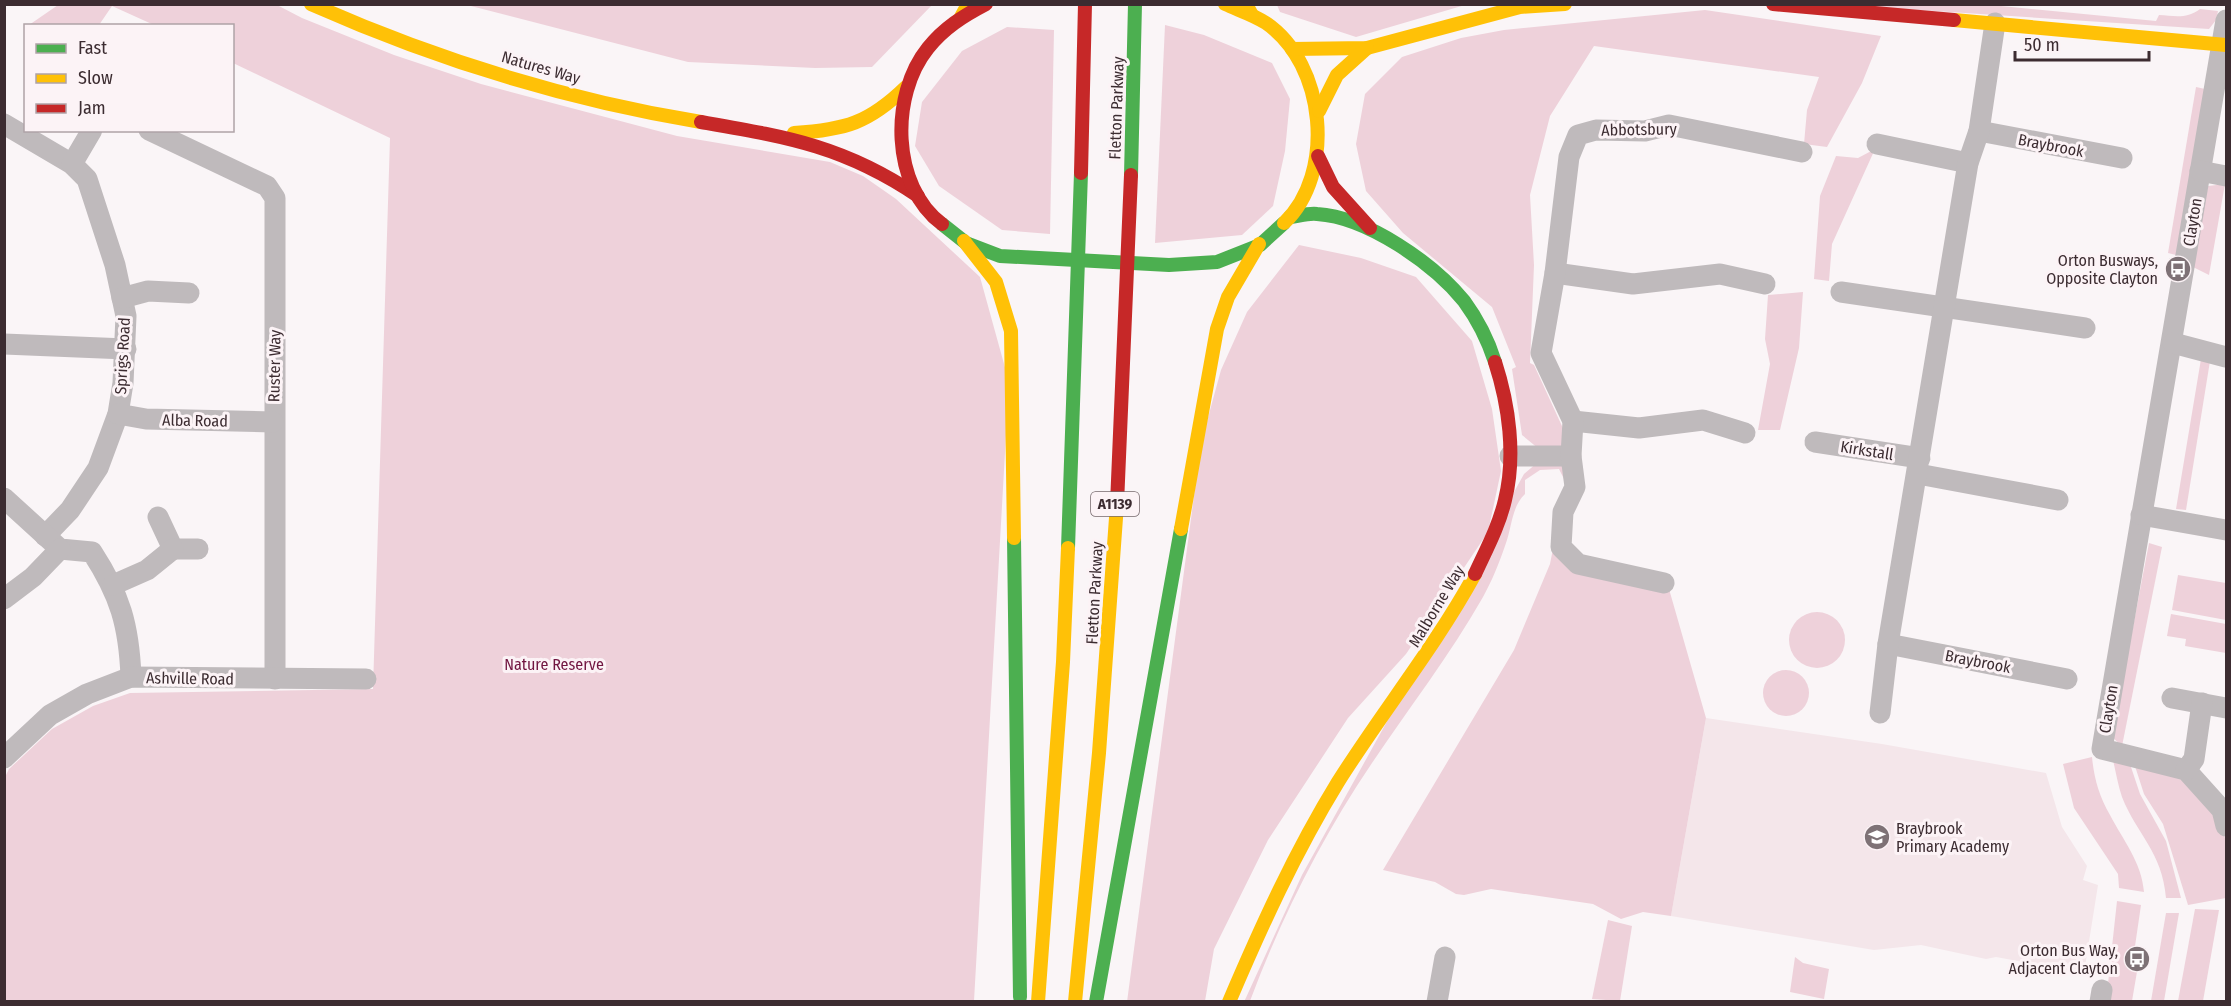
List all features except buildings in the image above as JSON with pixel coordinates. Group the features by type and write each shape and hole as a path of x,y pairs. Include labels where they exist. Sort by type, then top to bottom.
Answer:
{"main road":[{"name":"Natures Way","path":"311,4 382,34 568,93 666,116 770,134 852,158 881,171 918,196"},
{"path":"961,17 968,4"},
{"path":"986,4 961,17 927,47 906,87 901,109 902,154 918,196 931,214 964,242 994,274 1004,297 1011,331 1020,1002"},
{"name":"Fletton Parkway","path":"1038,1002 1063,662 1077,324 1085,4"},
{"name":"Fletton Parkway","path":"1075,1002 1107,660 1125,325 1135,4"},
{"path":"1225,4 1249,10 1274,30 1292,49 1305,68 1319,111"},
{"path":"1292,49 1367,48 1520,6 1565,4"},
{"path":"1773,4 2224,44"},
{"path":"964,242 1005,257 1199,264 1240,254 1259,244 1290,217 1308,188 1318,156 1319,111 1328,85 1345,64 1367,48"},
{"name":"Natures Way","path":"770,134 852,128 882,111 906,87"},
{"name":"Malborne Way","path":"1318,156 1333,187 1353,212 1377,234"},
{"name":"Malborne Way","path":"1229,1002 1278,890 1316,820 1370,733 1435,641 1484,556 1499,520 1508,488 1510,424 1504,394 1496,360 1483,330 1468,305 1447,283 1419,261 1377,234 1347,220 1318,214 1290,217"},
{"path":"1096,1002 1217,329 1228,297 1259,244"}],"street":[{"name":"Clayton","path":"2186,770 2102,749 2141,515 2174,343 2200,171 2224,44 2226,20"},
{"path":"1880,713 1888,644 1968,163 1979,131 1995,23"},
{"name":"Sprigs Road","path":"4,124 72,164 87,179 115,265 126,316 126,349 118,414 98,468 70,510 33,578 4,599"},
{"name":"Abbotsbury","path":"1573,421 1541,353 1555,273 1569,157 1578,135 1596,130 1645,131 1670,125 1802,152"},
{"name":"Braybrook","path":"1979,131 2122,158"},
{"path":"72,164 91,132"},
{"name":"Ruster Way","path":"153,132 267,186 275,198 273,422 275,679"},
{"path":"1876,144 1968,163"},
{"path":"2200,171 2226,176"},
{"path":"1555,273 1633,284 1720,274 1766,284"},
{"name":"Sprigs Road","path":"122,298 148,291 189,293"},
{"path":"1841,292 2085,328"},
{"path":"2174,343 2226,357"},
{"path":"4,344 126,349"},
{"name":"Alba Road","path":"118,414 146,419 273,422"},
{"path":"1664,583 1578,564 1560,548 1563,512 1575,487 1570,456 1573,421 1639,428 1703,420 1745,433"},
{"name":"Kirkstall","path":"1815,442 1919,466"},
{"path":"1510,456 1570,456"},
{"path":"1919,466 2058,500"},
{"path":"4,498 53,543 92,552 113,585 130,646 131,677"},
{"path":"2141,515 2226,530"},
{"path":"158,517 173,549"},
{"path":"113,585 147,570 173,549 198,549"},
{"name":"Braybrook","path":"1888,644 2067,679"},
{"name":"Ashville Road","path":"4,758 50,715 87,694 131,677 366,679"},
{"path":"2172,698 2226,708"},
{"path":"2202,703 2194,759 2186,770 2222,810 2226,826"},
{"path":"1437,1002 1445,957"}],"shaded area":[{"name":"Braybrook Primary Academy","path":"1706,718 1882,744 2046,773 2062,827 2087,866 2083,880 2098,885 2084,973 1996,957 1986,959 1921,945 1874,950 1671,916"}],"green space":[{"path":"932,4 872,67 815,68 688,62 467,5"},
{"name":"Nature Reserve","path":"58,5 277,5 302,18 394,55 481,84 677,136 830,162 863,176 896,199 980,277 1009,382 974,1001 5,1002 5,777 9,769 52,729 93,706 130,693 373,689 390,138 234,63 234,24 152,24 112,6 100,24 30,24"},
{"path":"1277,5 1465,5 1356,37 1280,12"},
{"path":"1842,5 1991,5 2156,21 2159,15 2186,16 2200,9 2218,11 2216,20 2209,29"},
{"path":"1705,10 1881,36 1862,83 1827,147 1804,144 1807,110 1819,77 1594,46 1550,116 1530,195 1534,265 1530,363 1534,365 1567,437 1562,447 1539,449 1522,435 1512,369 1516,367 1492,307 1403,233 1366,191 1356,144 1365,94 1402,57 1461,38 1504,30"},
{"path":"1165,25 1204,35 1272,63 1290,99 1285,151 1273,206 1242,235 1155,243"},
{"path":"1007,27 1054,30 1050,234 1002,230 939,186 915,146 922,102 962,51"},
{"path":"2196,87 2205,89 2176,255 2168,253"},
{"path":"1875,149 1832,244 1829,281 1814,279 1820,196 1836,156 1858,158"},
{"path":"2225,184 2209,275 2193,267 2208,186"},
{"path":"1299,245 1361,258 1416,277 1472,341 1492,409 1501,471 1488,532 1406,654 1348,718 1268,840 1214,949 1205,1001 1127,1002 1201,443 1221,370 1247,312"},
{"path":"1803,292 1799,348 1780,430 1758,430 1770,364 1765,339 1768,295"},
{"path":"2201,359 2210,361 2186,510 2176,509"},
{"path":"1538,462 1562,463 1567,477 1556,551 1669,589 1706,718 1671,916 1643,912 1621,919 1593,904 1491,889 1464,895 1456,894 1435,882 1383,870 1514,650 1550,564 1566,483 1559,469 1540,470 1525,480 1525,494 1517,504 1501,557 1483,597 1457,640 1372,763 1336,820 1289,909 1250,1001 1244,1002 1302,875 1524,474"},
{"path":"2149,543 2162,547 2122,746 2112,737"},
{"path":"2178,575 2226,583 2226,620 2172,610"},
{"path":"1817,612 1828,614 1837,620 1843,629 1845,640 1843,651 1837,660 1828,666 1817,668 1806,666 1797,660 1791,651 1789,640 1791,629 1797,620 1806,614"},
{"path":"2171,614 2226,624 2226,653 2185,646 2186,639 2167,636"},
{"path":"1786,670 1802,677 1809,693 1802,709 1786,716 1770,709 1763,693 1770,677"},
{"path":"2092,757 2100,794 2136,861 2144,892 2119,888 2118,874 2074,808 2063,764"},
{"path":"2113,760 2130,764 2140,794 2166,841 2181,898 2166,898 2160,868 2122,797"},
{"path":"2134,763 2184,778 2219,815 2226,842 2226,898 2188,905 2163,824 2144,794"},
{"path":"2117,901 2141,905 2134,953 2140,954 2132,1001 2106,1002"},
{"path":"2195,909 2219,910 2203,1001 2178,1001"},
{"path":"2166,913 2179,913 2164,1001 2151,1001"},
{"path":"1608,920 1632,926 1620,1001 1592,999"},
{"path":"1795,957 1803,963 1829,969 1824,999 1790,992"}],"traffic: fast":[{"path":"1131,175 1135,4"},
{"path":"1068,548 1081,173"},
{"path":"1290,217 1307,214 1336,217 1357,224 1398,244 1435,272 1464,301 1482,330 1495,362"},
{"path":"942,224 966,243 1000,256 1169,265 1217,262 1260,245 1284,223"},
{"path":"1096,1002 1181,529"},
{"path":"1014,538 1020,997"}],"traffic: slow":[{"path":"311,4 405,43 502,75 601,102 701,122"},
{"path":"961,17 968,4"},
{"path":"1225,4 1266,23 1286,41 1301,65 1312,91 1317,120 1317,149 1312,177 1301,202 1284,223"},
{"path":"1246,4 1252,15"},
{"path":"1292,49 1367,48 1520,7 1565,4"},
{"path":"1954,20 2226,45"},
{"path":"1319,111 1337,75 1367,48"},
{"path":"794,133 842,127 868,117 906,87"},
{"path":"964,241 996,282 1011,331 1014,538"},
{"path":"1181,529 1217,329 1228,297 1259,244"},
{"path":"1075,1002 1099,753 1117,504"},
{"path":"1038,1002 1063,662 1068,548"},
{"path":"1229,1002 1279,890 1322,808 1426,653 1475,574"}],"traffic: jam":[{"path":"942,224 925,207 913,187 905,164 902,114 907,90 916,67 928,48 954,23 986,4"},
{"path":"1081,173 1085,4"},
{"path":"1773,4 1954,20"},
{"path":"701,122 814,146 865,165 918,196"},
{"path":"1318,156 1333,187 1370,228"},
{"path":"1117,504 1131,175"},
{"path":"1475,574 1502,510 1510,466 1507,413 1495,362"}],"place":[{"name":"Orton Busways, Opposite Clayton","path":"2178,269"},
{"name":"Braybrook Primary Academy","path":"1877,837"},
{"name":"Orton Bus Way, Adjacent Clayton","path":"2137,959"}]}
